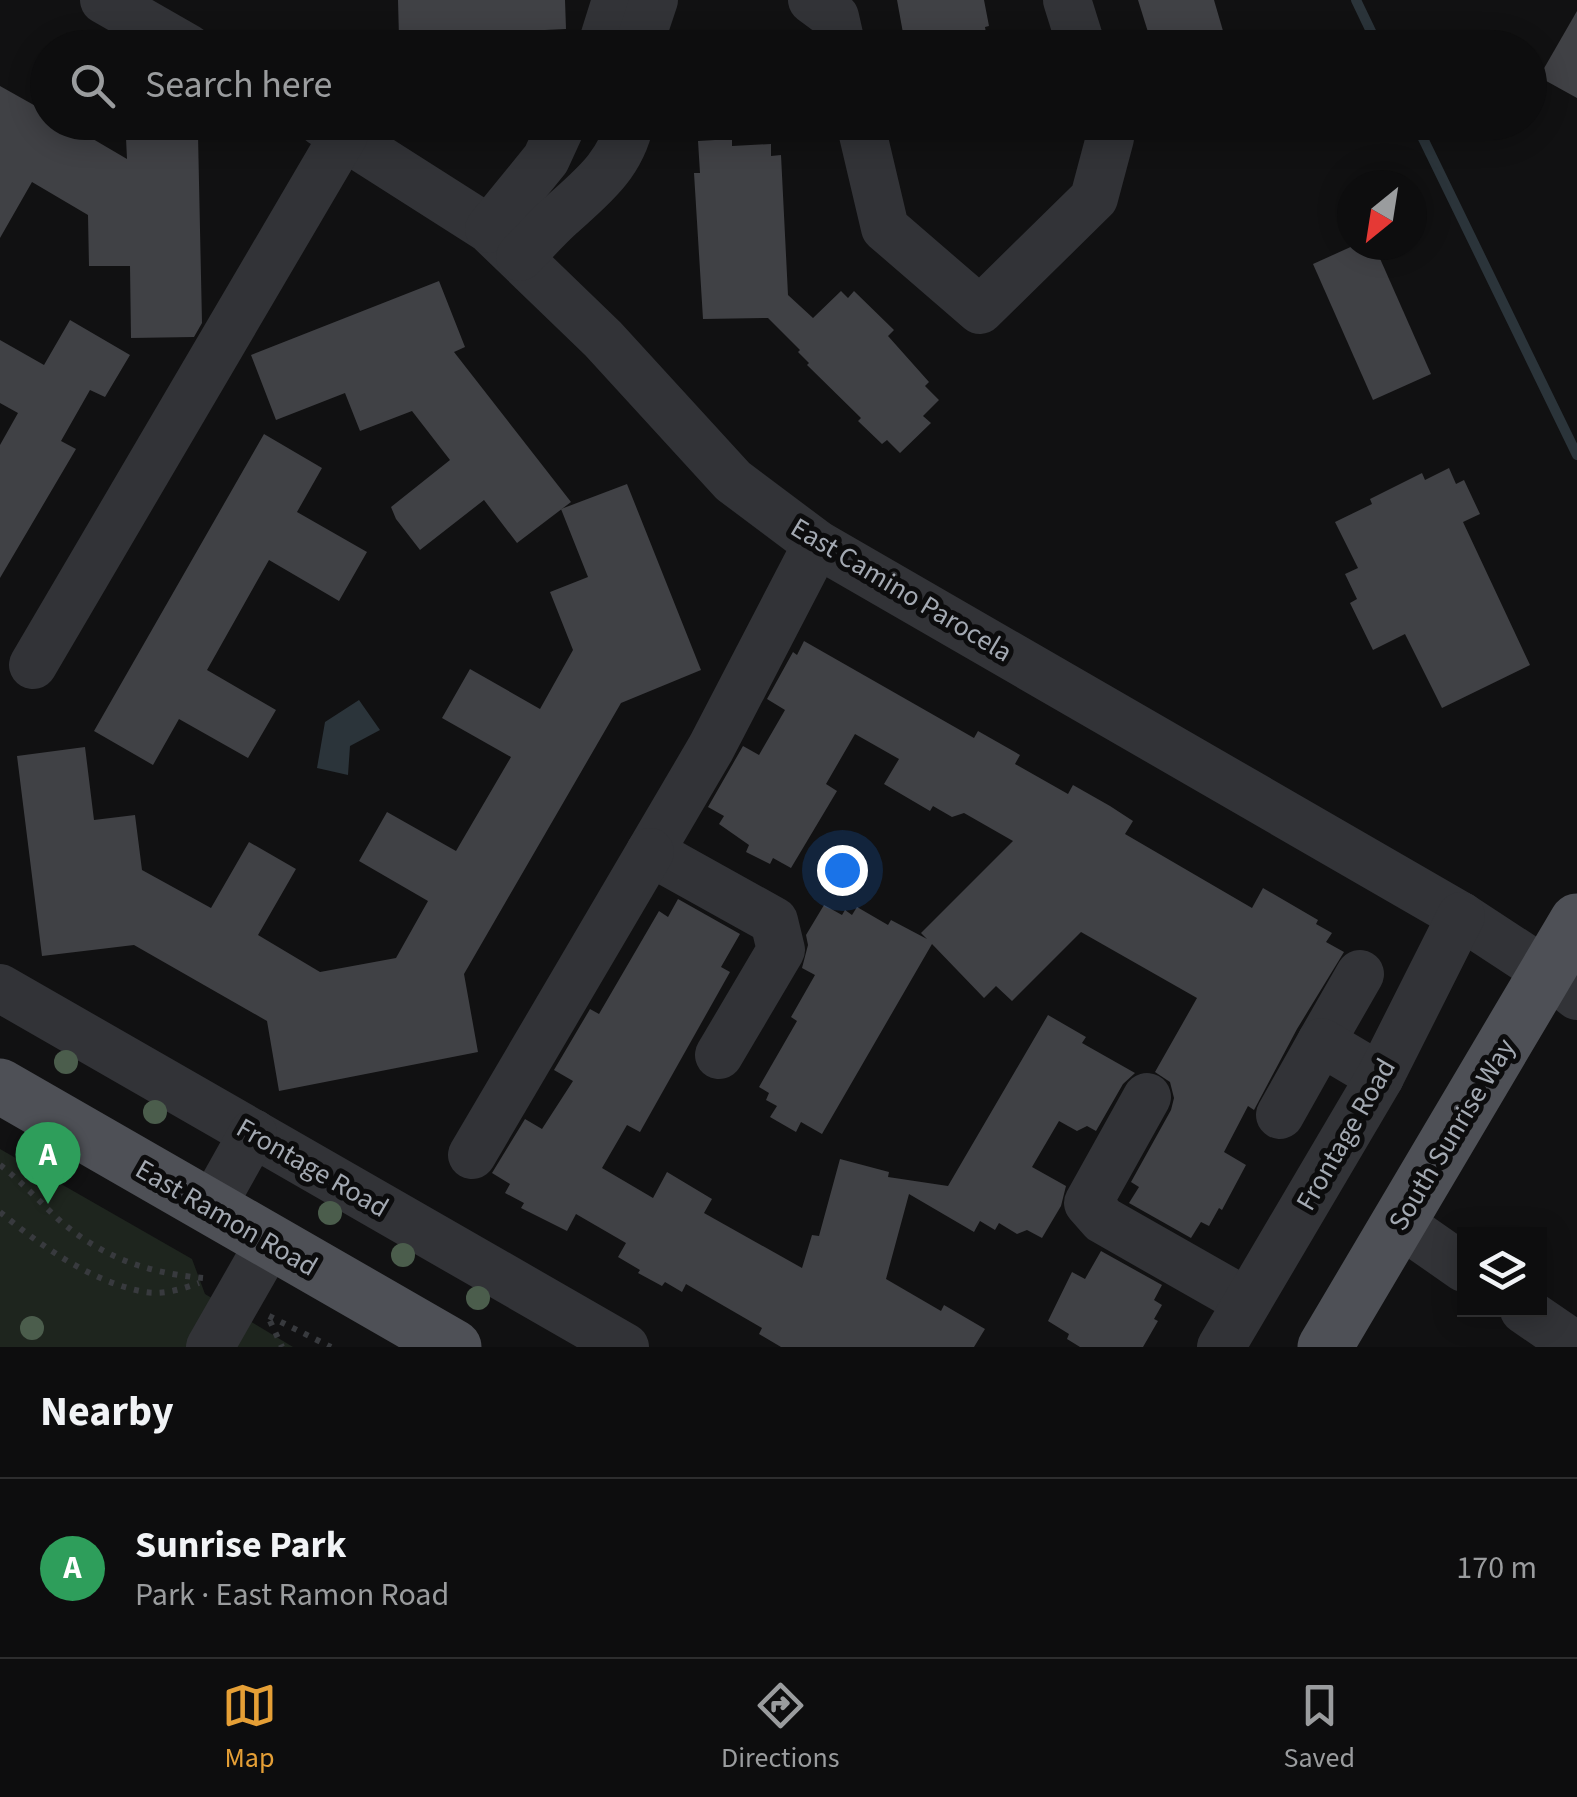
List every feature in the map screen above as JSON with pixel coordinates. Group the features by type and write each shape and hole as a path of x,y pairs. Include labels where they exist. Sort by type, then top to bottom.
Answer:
{"main road":[{"name":"South Sunrise Way","path":"1325,1347 1398,1222 1562,985 1577,921"},
{"name":"East Ramon Road","path":"0,1086 454,1347"}],"street":[{"path":"104,0 156,30"},
{"path":"607,30 616,0"},
{"path":"644,30 654,0"},
{"path":"812,0 834,18 837,30"},
{"path":"1067,0 1076,30"},
{"path":"33,665 327,140"},
{"name":"East Camino Parocela","path":"350,140 505,243 603,338 734,482 818,544 1460,916 1562,985"},
{"path":"505,243 555,140"},
{"path":"505,243 560,216 586,196 624,148 626,140"},
{"path":"864,140 885,228 980,310 1094,198 1109,140"},
{"path":"472,1155 711,748 818,544"},
{"path":"650,852 774,921 781,950 719,1056"},
{"name":"Frontage Road","path":"1221,1347 1380,1077 1460,916"},
{"path":"1280,1115 1360,974"},
{"name":"Frontage Road","path":"0,988 625,1347"},
{"path":"1321,1042 1380,1077"},
{"path":"1147,1097 1088,1202 1103,1220 1247,1302"},
{"path":"211,1208 253,1133"},
{"path":"1398,1222 1457,1263"},
{"path":"210,1347 270,1242"}],"path":[{"path":"0,1165 61,1222 114,1259 163,1274 210,1279 178,1291 146,1292 78,1266 41,1245 0,1212"},
{"path":"282,1347 268,1315 330,1347"}],"shaded area":[{"path":"359,700 380,730 350,746 348,775 317,768 325,722"},
{"path":"0,1149 192,1259 205,1294 293,1347 0,1347"}],"building":[{"path":"398,0 565,0 566,29 399,30"},
{"path":"897,0 984,0 989,26 986,30 902,30"},
{"path":"1138,0 1214,0 1223,30 1147,30"},
{"path":"1577,11 1577,98 1547,81 1547,63"},
{"path":"0,86 30,103 30,140 95,140 127,159 126,140 198,140 202,323 194,337 131,338 130,266 89,266 88,215 32,182 0,238"},
{"path":"732,140 732,146 771,144 771,156 781,155 788,295 813,318 841,291 848,298 854,291 894,330 888,336 929,382 925,386 939,400 923,416 931,423 900,453 887,440 882,444 858,421 861,418 807,365 800,350 768,318 703,319 694,173 700,173 698,141"},
{"path":"1337,253 1337,260 1381,260 1431,374 1373,400 1313,264"},
{"path":"439,281 465,347 454,352 571,502 517,543 484,500 420,550 391,507 450,460 412,411 360,431 345,393 276,420 251,355"},
{"path":"70,320 130,355 105,397 90,390 61,441 76,449 0,578 0,445 18,413 0,403 0,340 44,365"},
{"path":"264,434 322,468 297,512 367,552 339,601 269,560 207,670 276,710 248,758 179,719 153,765 94,731"},
{"path":"1449,468 1456,484 1464,480 1480,514 1463,522 1530,665 1442,708 1405,634 1373,650 1350,603 1357,599 1345,574 1358,568 1335,522 1422,473 1425,480"},
{"path":"627,484 701,670 621,703 464,974 478,1052 279,1091 267,1021 134,945 42,956 17,756 85,747 94,820 135,815 142,870 211,908 249,842 296,869 258,935 320,972 396,958 428,901 359,861 387,812 456,851 511,757 442,718 470,669 540,709 573,650 550,592 588,577 561,509"},
{"path":"804,641 974,738 978,731 1020,755 1015,764 1068,794 1073,785 1110,806 1133,821 1125,834 1252,908 1263,888 1318,920 1316,924 1332,933 1326,942 1344,952 1254,1110 1248,1106 1224,1152 1246,1165 1209,1226 1201,1222 1191,1238 1129,1203 1139,1187 1131,1182 1174,1098 1170,1082 1155,1072 1197,998 1081,932 1012,1001 996,986 984,998 932,944 822,1134 801,1122 796,1132 770,1117 777,1106 766,1100 769,1093 759,1087 797,1021 791,1017 815,975 802,968 808,945 806,935 824,905 842,915 845,910 852,915 857,907 888,925 891,920 927,939 921,933 1013,841 964,813 952,817 933,806 930,811 884,784 899,759 855,734 826,784 837,791 791,868 773,858 770,864 746,852 749,845 719,824 724,816 708,807 743,746 759,755 785,710 767,699 793,652 797,655"},
{"path":"678,899 740,934 721,967 730,972 640,1132 627,1125 602,1168 653,1198 667,1172 712,1199 704,1213 802,1268 812,1235 819,1236 840,1159 889,1172 888,1177 948,1186 1048,1015 1086,1037 1082,1043 1135,1073 1123,1084 1096,1131 1087,1126 1077,1131 1059,1121 1032,1167 1066,1186 1061,1206 1042,1238 1027,1230 1017,1234 999,1223 995,1230 980,1221 974,1232 909,1194 886,1279 941,1311 944,1305 985,1329 974,1347 781,1347 759,1334 762,1328 686,1284 682,1292 638,1273 640,1270 618,1257 626,1243 576,1214 567,1231 521,1208 524,1203 505,1193 510,1184 492,1173 525,1119 542,1129 573,1081 554,1070 590,1009 599,1014 659,911 668,917"},
{"path":"1101,1251 1162,1285 1154,1300 1162,1305 1154,1319 1158,1321 1143,1347 1080,1347 1067,1339 1069,1334 1048,1321 1072,1272 1085,1279"}],"waterway":[{"path":"1356,0 1370,30"},
{"path":"1424,140 1577,455"}],"place":[{"name":"Sunrise Park","path":"48,1204"}]}
